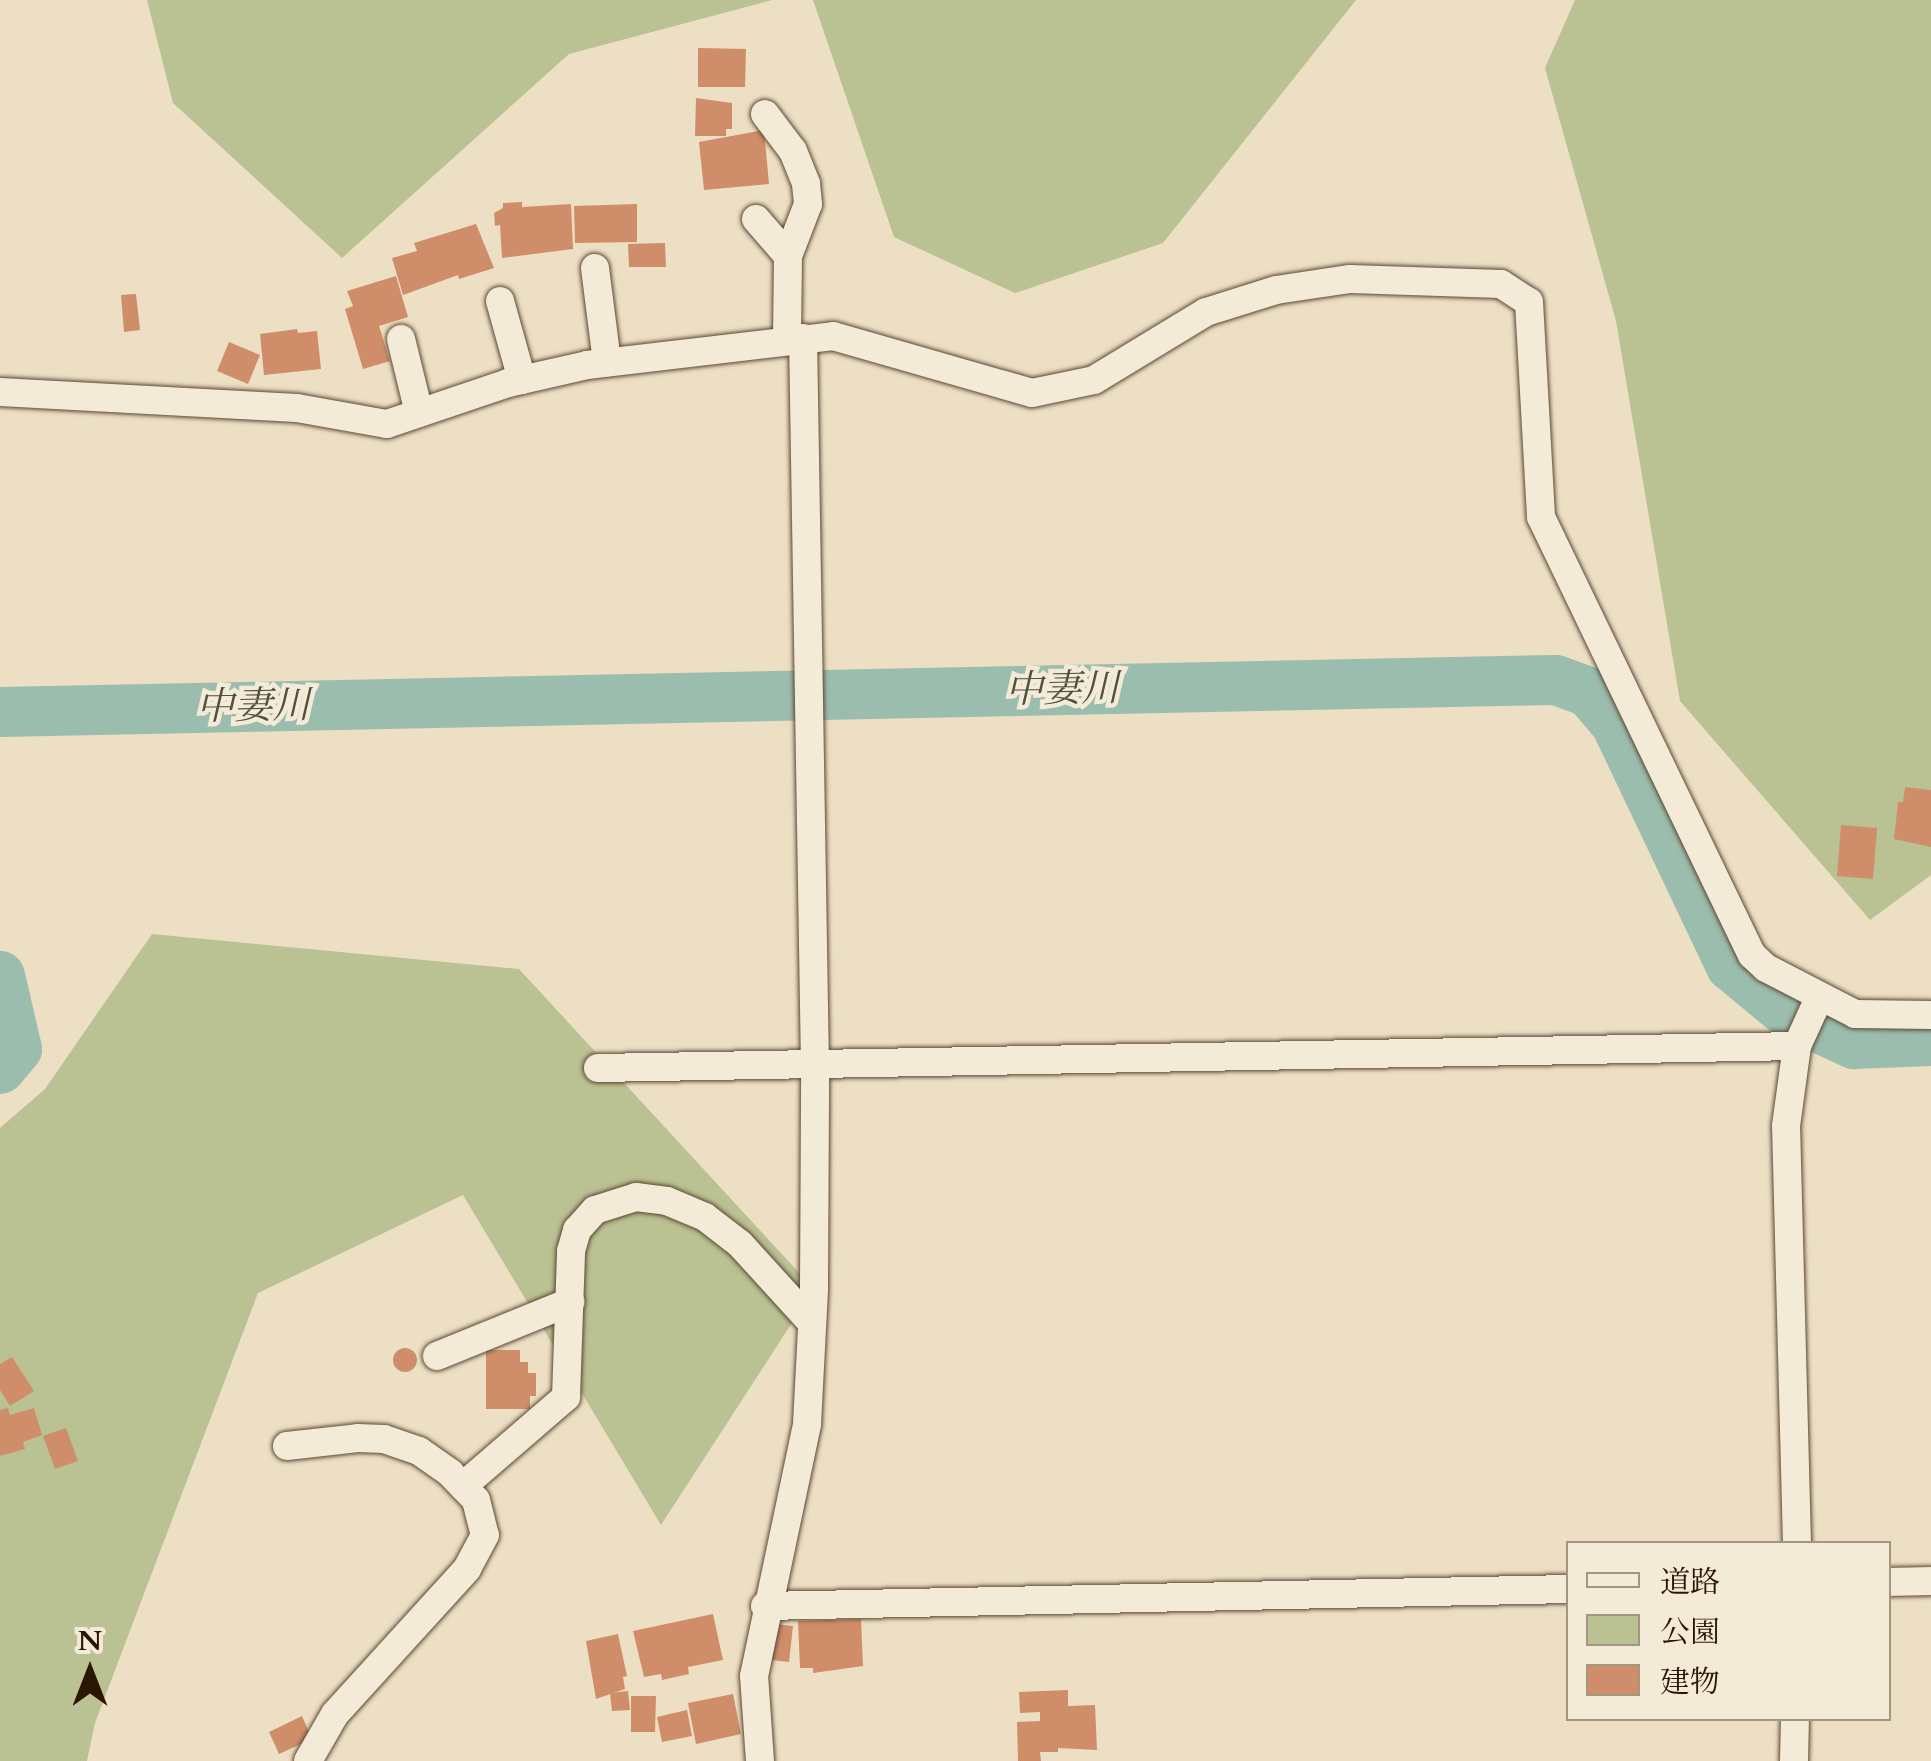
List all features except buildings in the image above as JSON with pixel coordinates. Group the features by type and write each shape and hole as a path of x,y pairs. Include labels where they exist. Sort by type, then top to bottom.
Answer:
{"street":[{"path":"760,1761 754,1676 765,1606 807,1424 816,1067 809,695 795,339 788,256 808,204 806,184 793,151 765,114"},
{"path":"756,219 788,256"},
{"path":"595,268 607,362"},
{"path":"0,392 297,408 387,424 522,380 607,362 679,358 833,336 1032,392 1094,380 1206,312 1276,290 1350,279 1501,284 1518,290 1529,302 1537,476 1546,531 1752,955 1808,1021"},
{"path":"500,302 522,380"},
{"path":"401,339 419,414"},
{"path":"598,1068 816,1067 1808,1021 1855,1014 1931,1015"},
{"path":"1797,1541 1786,1126 1808,1021"},
{"path":"462,1486 566,1397 571,1251 577,1230 595,1210 636,1197 667,1201 705,1217 740,1244 812,1323"},
{"path":"437,1356 570,1302"},
{"path":"287,1446 384,1439 419,1450 476,1500 485,1535 468,1569 335,1714 308,1761"},
{"path":"1891,1582 1931,1581"},
{"path":"765,1606 1566,1589"},
{"path":"1794,1761 1795,1721"}],"green space":[{"path":"147,0 772,0 569,54 342,258 173,103"},
{"path":"813,0 1356,0 1163,243 1015,293 894,237"},
{"path":"1575,0 1931,0 1931,875 1870,920 1680,701 1616,321 1545,68"},
{"path":"152,934 519,969 814,1289 661,1525 463,1195 258,1293 95,1723 87,1761 0,1761 0,1128 45,1089"}],"waterway":[{"name":"中妻川","path":"0,712 1556,680 1589,692 1616,724 1731,966 1789,1014 1854,1044 1931,1041"},
{"name":"中妻川","path":"0,976 17,1049 0,1069"}]}
